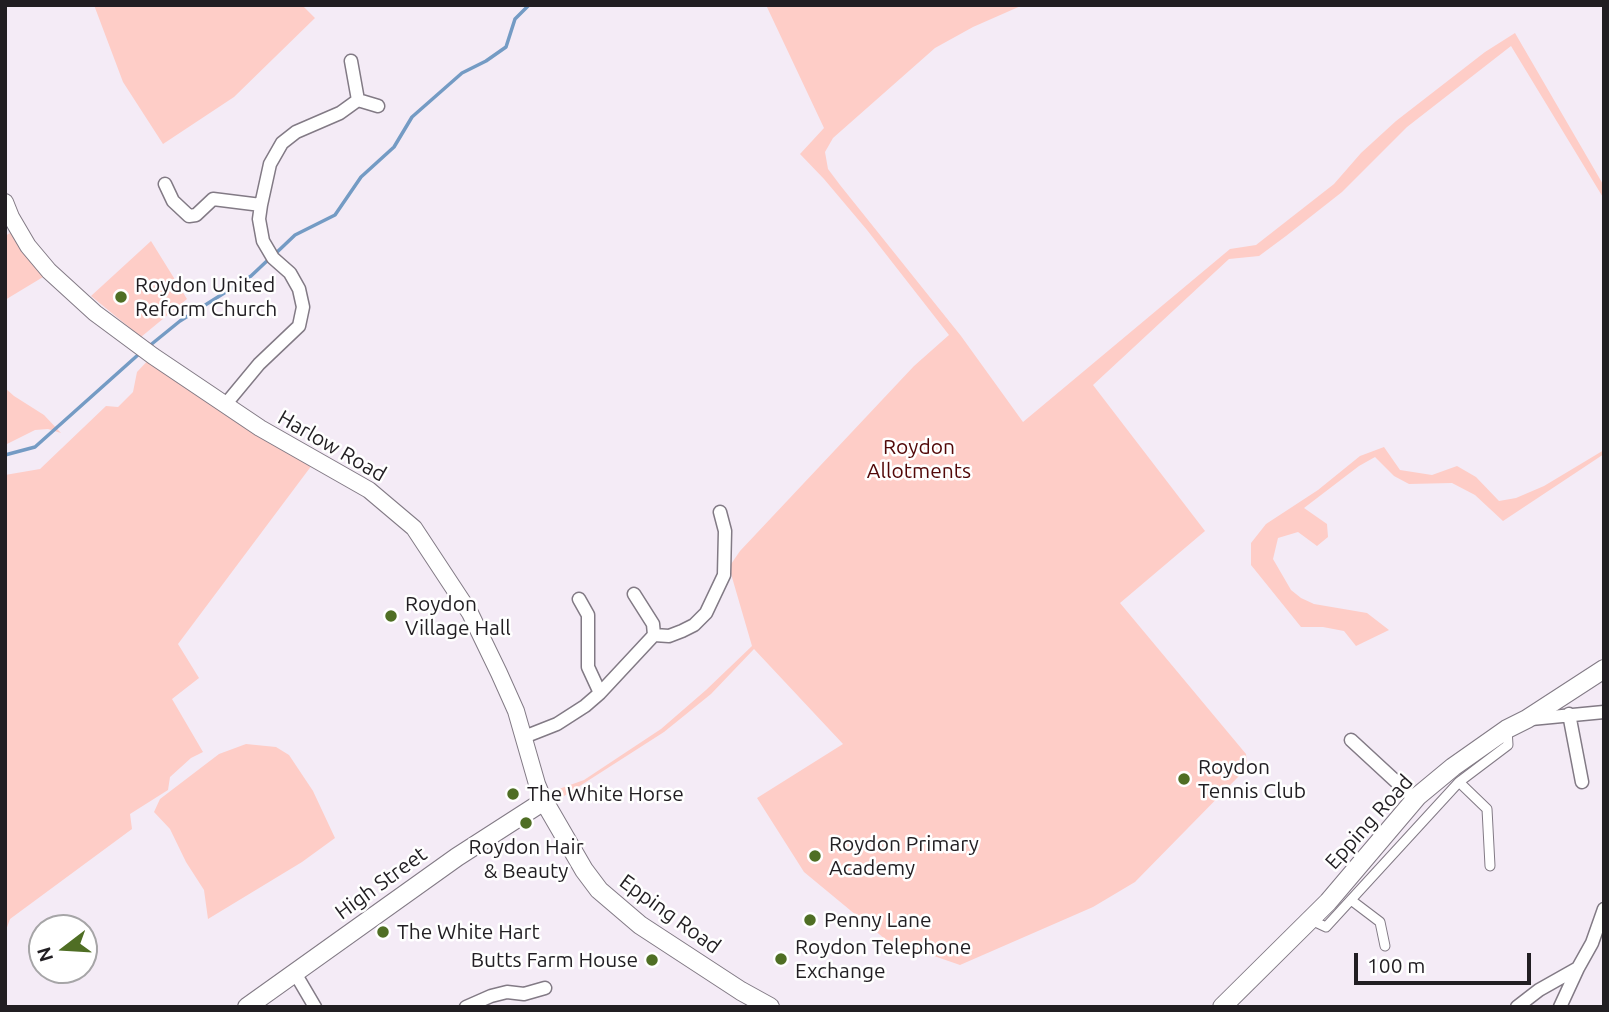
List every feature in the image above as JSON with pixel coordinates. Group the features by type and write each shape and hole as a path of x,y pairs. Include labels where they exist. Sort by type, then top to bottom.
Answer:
{"main road":[{"name":"Epping Road","path":"1222,1007 1311,920 1416,800 1454,767 1507,729 1604,669"},
{"name":"Epping Road","path":"544,801 584,870 599,890 639,925 770,1007"},
{"name":"High Street","path":"247,1007 447,864 544,801"}],"street":[{"path":"351,61 358,100"},
{"path":"358,100 378,106"},
{"path":"225,405 259,364 299,326 303,307 299,289 290,273 273,257 263,241 259,219 270,164 282,143 296,132 340,113 358,100"},
{"path":"165,184 173,201 189,216 196,215 213,199 261,205"},
{"name":"Harlow Road","path":"5,202 28,246 71,293 118,330 225,405 369,490 414,528 470,613 509,694 544,801"},
{"path":"654,635 669,636 682,631 706,614 724,575 725,531 720,512"},
{"path":"524,737 556,724 600,693 654,635 653,624 634,594"},
{"path":"579,599 588,615 588,667 600,693"},
{"path":"1527,719 1604,712"},
{"path":"1569,714 1583,782"},
{"path":"1311,920 1326,927 1460,782 1508,745 1507,729"},
{"path":"1351,740 1416,800"},
{"path":"1460,782 1487,809 1490,866"},
{"path":"1351,900 1380,922 1385,946"},
{"path":"1539,990 1550,996 1559,1007 1592,943 1604,909"},
{"path":"1517,1007 1539,990 1578,968"},
{"path":"295,973 315,1007"},
{"path":"466,1007 507,992 524,994 545,988"}],"green space":[{"path":"94,5 302,5 315,18 234,97 163,144 123,82"},
{"name":"Roydon Allotments","path":"766,5 1023,5 973,27 935,48 833,138 825,152 828,169 961,336 1023,422 1230,249 1256,245 1334,184 1361,153 1396,121 1485,52 1515,33 1604,186 1604,199 1511,46 1407,127 1342,192 1286,236 1259,256 1229,259 1093,385 1205,531 1120,603 1246,754 1247,765 1135,882 1093,907 960,965 885,939 804,872 757,798 843,744 754,649 711,694 664,732 550,805 545,794 584,780 661,729 752,646 729,567 740,551 914,366 949,335 867,230 800,154 824,128"},
{"path":"15,230 48,274 5,300 5,236"},
{"path":"151,241 187,299 141,337 91,296"},
{"path":"152,356 312,465 178,644 199,678 172,699 203,752 191,758 170,777 168,790 130,814 132,829 10,919 5,933 5,475 40,469 106,406 118,407 133,392 137,372"},
{"path":"5,388 44,415 61,433 48,429 35,430 5,445"},
{"path":"1384,447 1400,470 1432,475 1457,466 1476,477 1499,501 1516,498 1544,486 1604,450 1604,454 1503,521 1475,495 1452,483 1409,484 1394,476 1375,457 1304,508 1327,524 1328,537 1317,546 1298,532 1278,538 1273,559 1291,590 1301,598 1314,604 1367,613 1389,630 1356,646 1344,631 1301,627 1251,565 1251,543 1266,524 1318,490 1360,456"},
{"path":"246,744 276,747 289,755 313,791 335,838 302,862 208,919 204,890 170,829 154,812 160,799 219,754"}],"waterway":[{"path":"275,254 295,235 335,215 361,177 394,147 412,117 462,73 506,47 515,19 529,5"},
{"path":"148,347 180,321 251,276 269,259"},
{"path":"5,455 35,447 139,354"}],"place":[{"name":"Roydon United Reform Church","path":"121,297"},
{"name":"Roydon Village Hall","path":"391,616"},
{"name":"Roydon Tennis Club","path":"1184,779"},
{"name":"The White Horse","path":"513,794"},
{"name":"Roydon Hair & Beauty","path":"526,823"},
{"name":"Roydon Primary Academy","path":"815,856"},
{"name":"Penny Lane","path":"810,920"},
{"name":"The White Hart","path":"383,932"},
{"name":"Roydon Telephone Exchange","path":"781,959"},
{"name":"Butts Farm House","path":"652,960"}]}
